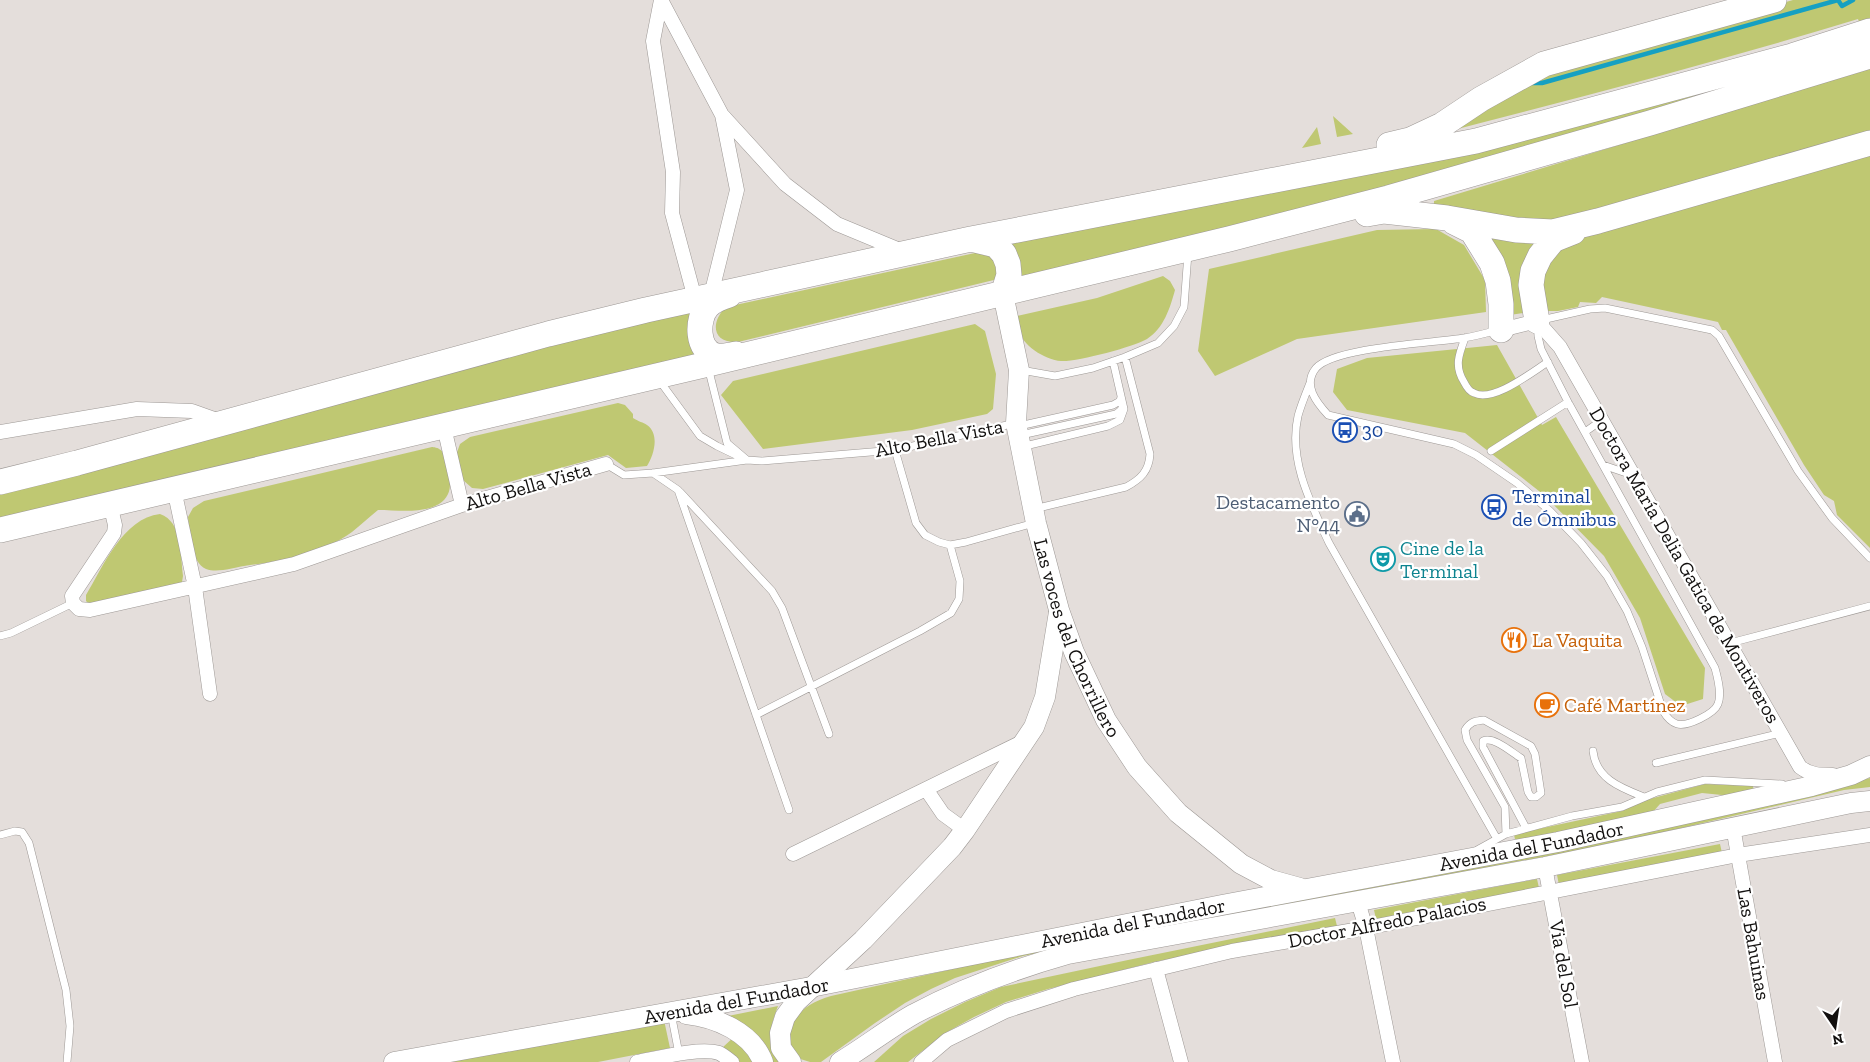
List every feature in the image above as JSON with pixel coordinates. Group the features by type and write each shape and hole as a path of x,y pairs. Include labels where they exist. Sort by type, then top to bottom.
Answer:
{"highway":[{"path":"1170,200 1410,140 1442,125 1481,99 1544,64 1774,0"},
{"path":"0,482 77,463 548,334 703,297 971,239 1476,141 1764,63 1869,44"},
{"path":"0,530 656,376 705,354 756,352 1229,239 1388,198 1525,160 1869,44"},
{"path":"1229,239 1384,211 1447,218 1516,230 1553,232 1870,144"},
{"path":"1447,218 1472,231 1492,263 1498,281 1501,304 1501,330"},
{"path":"1537,321 1531,285 1533,271 1540,256 1553,240 1598,221"},
{"path":"971,239 996,245 1004,254 1008,264 1009,275 1003,294"},
{"path":"705,354 699,329 707,307 724,296 757,285"}],"main road":[{"name":"Las voces del Chorrillero","path":"1003,294 1019,370 1018,433 1035,516 1059,610 1074,652 1106,720 1137,767 1178,813 1241,864 1271,880 1306,889"},
{"path":"791,1062 781,1048 780,1033 785,1017 796,1002 811,987 864,940 952,846 965,830 1034,728 1045,696 1059,610"},
{"name":"Avenida del Fundador","path":"394,1062 811,987 1306,889 1558,842 1812,786 1851,775 1870,766"},
{"name":"Avenida del Fundador","path":"913,1015 1000,975 1068,954 1545,867 1851,803 1870,801"},
{"path":"670,1012 704,1016 737,1031 761,1057 763,1062"},
{"path":"840,1062 913,1015"},
{"path":"856,1062 913,1015"}],"street":[{"path":"661,0 722,115 785,184 837,224 905,253"},
{"path":"661,0 653,41 673,172 672,213 703,297"},
{"path":"703,297 738,190 722,115"},
{"path":"1501,330 1537,321"},
{"name":"Doctora María Delia Gatica de Montiveros","path":"1537,321 1560,347 1800,767 1807,772 1818,775 1851,775"},
{"path":"0,432 137,409 192,411 223,422"},
{"path":"444,427 462,505"},
{"name":"Alto Bella Vista","path":"72,603 79,609 90,610 294,564 462,505 606,464"},
{"path":"174,489 195,587 210,694"},
{"path":"72,603 72,596 114,533 115,525 110,504"},
{"path":"793,854 1027,739"},
{"path":"926,789 943,814 965,830"},
{"name":"Las Bahuinas","path":"1733,827 1775,1062"},
{"name":"Doctor Alfredo Palacios","path":"921,1062 947,1040 1006,1011 1074,989 1156,969 1232,951 1366,928 1738,855 1870,835"},
{"name":"Via del Sol","path":"1545,867 1582,1062"},
{"path":"1358,902 1366,928 1393,1062"},
{"path":"1156,969 1181,1062"},
{"path":"637,1062 679,1054 707,1052 720,1053 732,1062"}],"lane":[{"path":"1019,370 1054,376 1113,362 1158,343 1174,326 1184,307 1188,248"},
{"path":"1310,382 1313,394 1319,405 1328,415 1454,444 1476,455 1517,483 1550,511 1581,543 1607,576 1627,611 1642,647 1663,711 1668,719 1677,724 1687,724 1712,713 1718,703 1719,682 1715,668 1568,402 1541,349 1537,321 1590,308 1606,308 1712,330 1719,336 1798,471 1832,518 1870,558"},
{"path":"1497,839 1329,543 1301,477 1296,446 1298,417 1310,382 1316,368 1330,360 1349,353 1464,338 1501,330"},
{"path":"1464,338 1457,361 1459,375 1474,394 1498,393 1548,362"},
{"path":"705,354 727,443 747,460"},
{"path":"895,450 916,523 925,535 939,542 950,544 966,542 1035,516 1126,487 1139,480 1146,472 1150,462 1150,454 1125,357"},
{"path":"1018,433 1115,424 1123,415 1122,401 1113,362"},
{"path":"656,376 700,436 731,454 747,460"},
{"path":"1018,433 1116,414 1121,410 1122,401"},
{"path":"1491,451 1568,402"},
{"path":"1585,432 1602,420"},
{"name":"Alto Bella Vista","path":"606,464 624,475 653,473 747,460 762,461 895,450 1018,433"},
{"path":"1603,465 1635,476"},
{"path":"653,473 678,490 772,591 782,608 829,734"},
{"path":"678,490 789,810"},
{"path":"756,715 920,631 951,613 959,599 960,580 950,544"},
{"path":"0,636 11,633 72,603"},
{"path":"1730,643 1870,606"},
{"path":"1506,834 1505,807 1467,740 1464,730 1470,723 1476,721 1484,720 1531,746 1535,754 1541,793 1536,797 1531,797 1528,792 1521,758 1492,740 1483,741 1483,747 1526,828"},
{"path":"1656,763 1781,733"},
{"path":"1593,752 1600,772 1620,787 1644,797"},
{"path":"1458,860 1506,834 1622,806 1644,797 1706,780 1812,786"},
{"path":"0,835 15,831 22,832 29,843 66,990 70,1026 67,1062"},
{"path":"670,1012 679,1054"}],"green space":[{"path":"1793,0 1870,0 1870,54 1858,19 1699,65 1431,136 1525,79 1678,32"},
{"path":"1870,69 1870,135 1618,209 1533,224 1434,209 1434,201"},
{"path":"1705,88 1707,96 1446,174 1017,283 1004,241"},
{"path":"1333,116 1353,134 1337,137"},
{"path":"1317,127 1321,144 1302,148"},
{"path":"1870,152 1870,548 1837,515 1834,501 1824,495 1804,465 1726,330 1722,330 1718,322 1602,297 1596,303 1580,302 1578,307 1558,311 1541,311 1540,284 1552,254 1582,237"},
{"path":"1436,229 1464,245 1485,280 1486,312 1297,339 1215,376 1198,351 1209,269 1377,230"},
{"path":"1483,234 1543,240 1526,270 1523,313 1510,315"},
{"path":"975,253 987,253 997,256 998,279 738,342 729,342 723,339 716,331 717,319 726,307"},
{"path":"1163,276 1170,281 1175,290 1171,304 1166,317 1158,329 1147,339 1140,342 1092,357 1061,361 1041,355 1029,346 1020,334 1017,316 1097,298"},
{"path":"691,307 688,327 701,359 0,521 0,490"},
{"path":"975,324 985,331 996,374 993,409 987,414 912,430 763,449 721,395 733,381"},
{"path":"1497,345 1542,425 1556,417 1705,668 1703,699 1681,706 1665,694 1640,618 1604,556 1544,495 1465,433 1347,410 1333,392 1337,369 1367,358"},
{"path":"618,403 625,405 633,414 633,418 651,429 655,439 654,451 647,466 626,468 608,455 483,489 472,488 463,480 456,455 460,444 470,437"},
{"path":"432,447 441,450 443,453 450,479 447,495 439,504 417,510 378,510 340,540 300,556 225,570 206,569 197,560 192,546 188,517 193,508 204,501"},
{"path":"160,514 173,524 177,532 183,576 182,582 178,585 90,605 86,601 86,595 107,558 125,534 135,524 147,517"},
{"path":"1870,778 1870,787 1844,790 1617,843 1023,956 955,978 931,989 905,1003 821,1062 810,1062 794,1057 786,1028 806,1008 816,1001 831,996 989,961 1649,831"},
{"path":"1705,784 1753,786 1754,791 1732,796 1702,793 1660,804 1652,813 1526,839 1515,839 1514,835 1519,833 1622,811 1646,800"},
{"path":"1720,844 1722,853 1559,885 1557,875"},
{"path":"1537,879 1539,888 1376,919 1374,910"},
{"path":"1335,918 1337,926 1154,962 1048,989 1006,1002 947,1032 908,1062 874,1062 903,1036 931,1019 1001,987"},
{"path":"778,1006 771,1028 771,1041 772,1048 779,1062 768,1062 723,1017"},
{"path":"664,1020 670,1048 598,1062 438,1062"},
{"path":"736,1035 755,1062 740,1062 722,1048"}],"waterway":[{"path":"1838,0 1842,6 1853,0"},
{"path":"1531,83 1542,83 1838,0"}],"place":[{"name":"30","path":"1345,430"},
{"name":"Terminal de Ómnibus","path":"1494,507"},
{"name":"Destacamento N°44","path":"1357,514"},
{"name":"Cine de la Terminal","path":"1383,559"},
{"name":"La Vaquita","path":"1514,640"},
{"name":"Café Martínez","path":"1547,705"}]}
